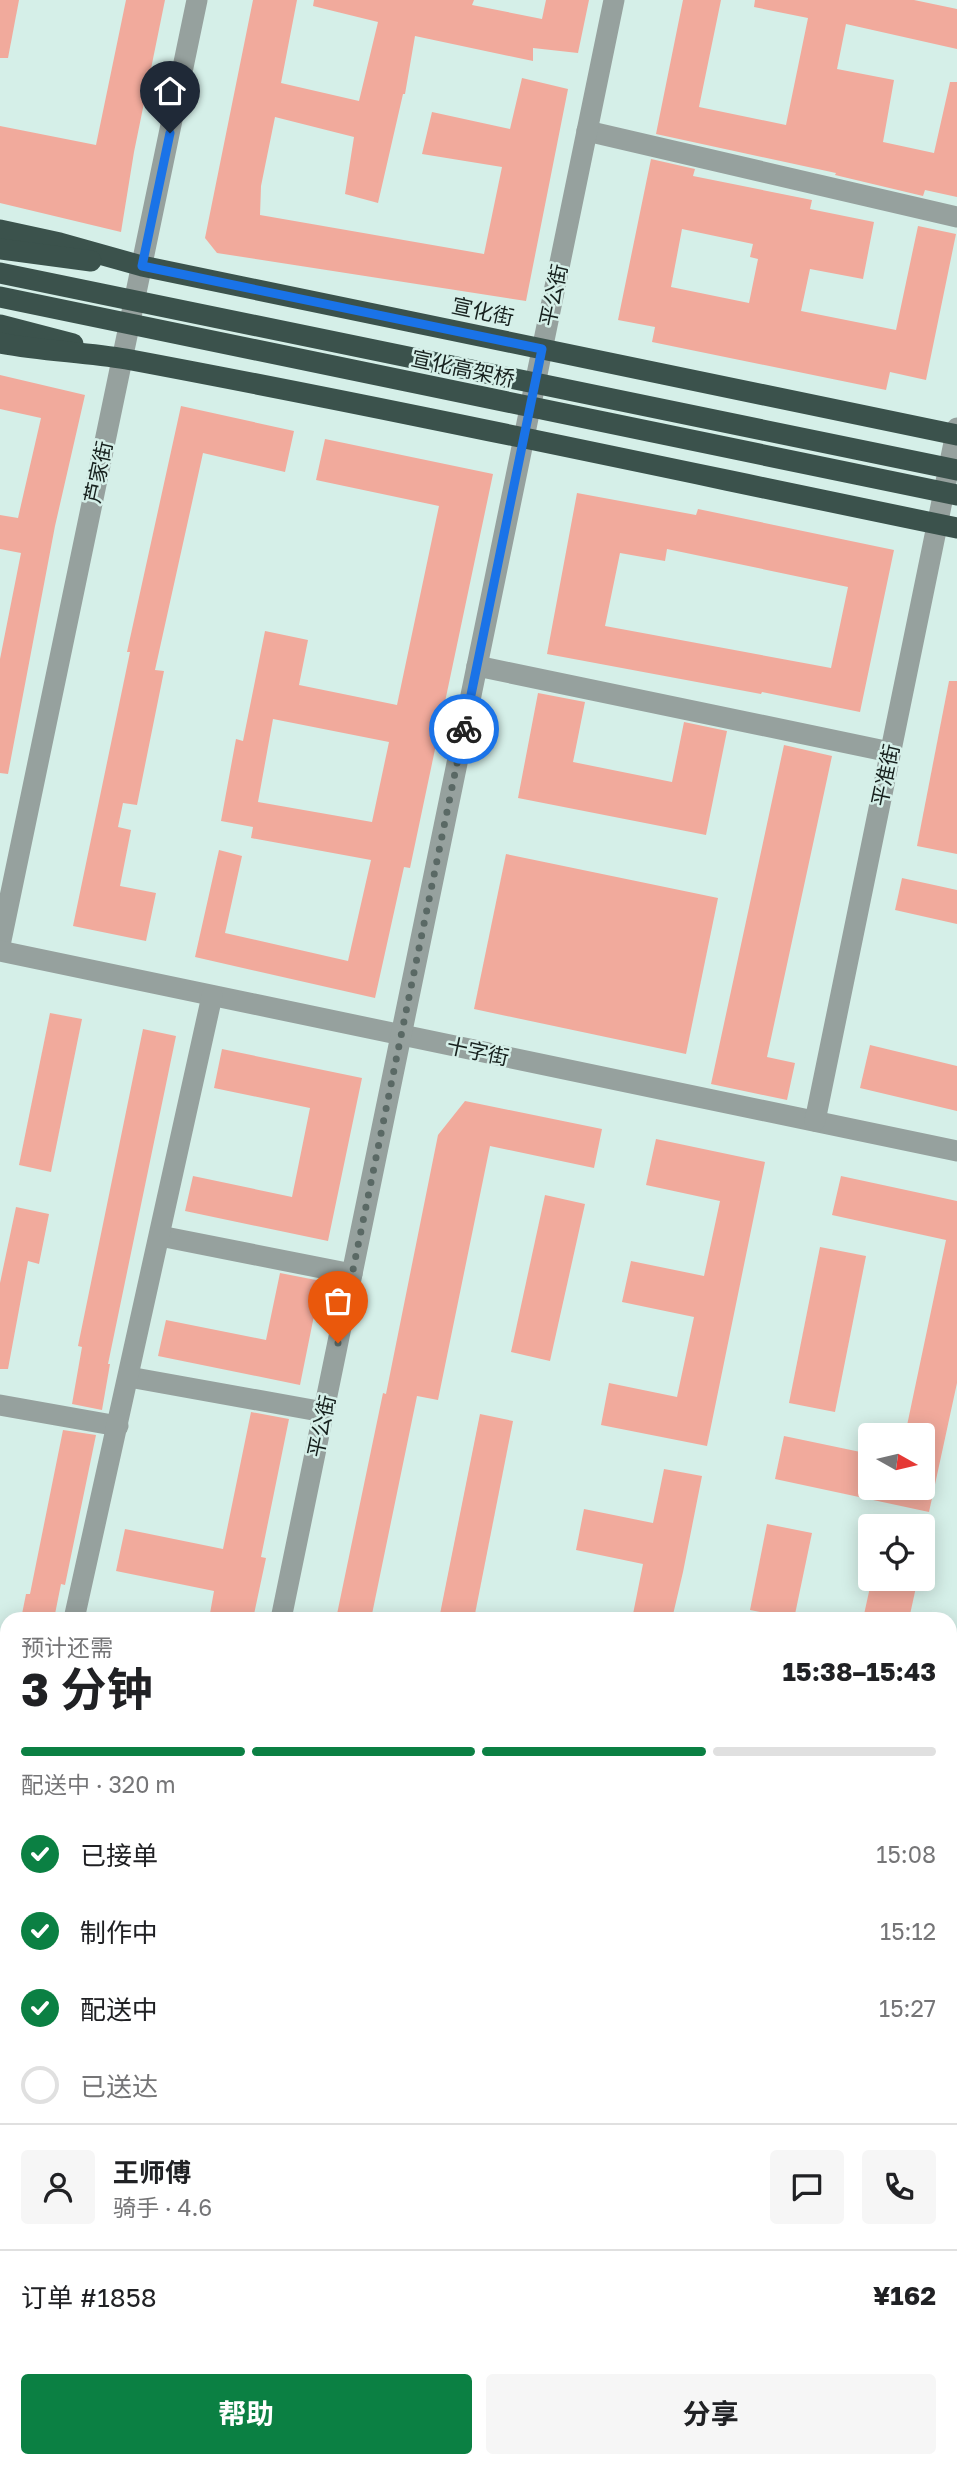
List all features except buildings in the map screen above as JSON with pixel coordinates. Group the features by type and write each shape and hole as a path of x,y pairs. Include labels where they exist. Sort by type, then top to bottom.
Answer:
{"highway":[{"name":"宣化街","path":"0,229 142,266 957,433"},
{"path":"0,249 55,258 142,266"},
{"name":"宣化高架桥","path":"0,273 957,470"},
{"name":"宣化高架桥","path":"0,297 957,495"},
{"path":"0,325 122,358 524,436 947,526"},
{"path":"0,343 122,358"}],"street":[{"name":"芦家街","path":"0,945 197,0"},
{"name":"平公街","path":"282,1612 614,0"},
{"path":"587,131 957,217"},
{"name":"平准街","path":"815,1121 890,752 947,526 957,433"},
{"path":"477,666 890,752"},
{"name":"十字街","path":"0,951 957,1151"},
{"path":"76,1612 212,996"},
{"path":"160,1236 352,1274"},
{"path":"129,1377 324,1412"},
{"path":"0,1405 118,1426"}],"way so far":[{"path":"338,1343 464,729"}],"route":[{"path":"170,133 142,266 542,349 464,729"}]}
